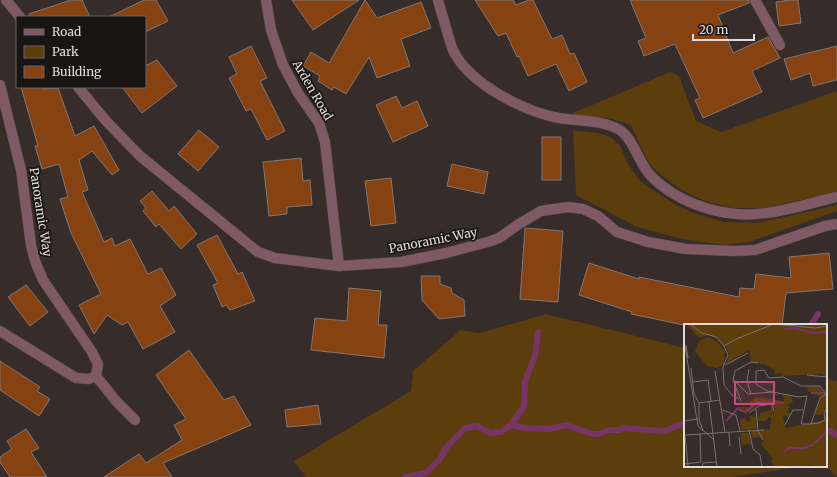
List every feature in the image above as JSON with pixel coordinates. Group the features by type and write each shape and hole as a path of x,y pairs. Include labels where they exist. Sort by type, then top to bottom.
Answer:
{"street":[{"path":"6,0 19,16"},
{"name":"Arden Road","path":"266,0 271,30 283,65 298,93 319,123 324,142 339,266"},
{"path":"438,0 454,52 465,68 483,84 520,105 558,118 607,124 618,128 628,137 651,175 666,188 684,198 711,210 740,214 766,214 837,197"},
{"path":"755,0 780,45"},
{"name":"Panoramic Way","path":"0,85 21,170 31,245 35,261 43,280 92,352 98,364 96,376"},
{"name":"Panoramic Way","path":"79,88 106,121 140,156 258,252 275,258 339,266 401,262 446,253 488,242 499,238 519,224 541,212 568,207 583,209 598,216 617,232 648,242 686,249 734,251 755,250 825,226 837,224"},
{"path":"0,331 76,378 89,379 96,376 116,401 135,420"}],"green space":[{"path":"670,72 679,76 696,121 721,132 837,91 837,192 764,208 732,208 702,200 680,189 656,171 646,158 631,125 612,119 571,114"},
{"path":"573,130 597,133 611,137 620,146 628,164 639,180 677,205 693,213 724,222 758,223 837,205 837,211 749,242 725,245 681,239 635,226 576,195"},
{"path":"546,314 684,348 684,467 798,467 732,477 306,477 294,461 411,391 413,371 461,330 480,333"},
{"path":"827,379 837,381 837,477 829,469 818,467 827,467"}],"building":[{"path":"71,0 82,0 90,16 30,16 29,14"},
{"path":"144,0 156,0 168,21 146,32 146,16 111,16"},
{"path":"292,0 359,0 313,30"},
{"path":"365,0 377,18 421,2 431,28 401,39 410,66 377,78 369,57 346,94 334,87 332,90 318,81 320,76 303,66 311,52 329,63"},
{"path":"475,0 513,0 516,5 533,0 552,39 562,35 570,54 574,53 587,82 569,91 556,64 528,76 506,33 498,36"},
{"path":"630,0 749,0 749,3 718,15 733,53 768,37 780,58 752,71 762,92 703,118 695,100 700,98 675,44 644,56 638,41 646,38"},
{"path":"798,0 801,23 779,26 776,2"},
{"path":"251,46 267,78 260,81 285,131 267,140 251,109 246,111 229,78 237,74 229,57"},
{"path":"837,46 837,80 813,86 810,73 791,80 784,59"},
{"path":"157,60 177,86 142,113 123,88 146,88 146,66"},
{"path":"21,88 58,88 75,136 94,126 119,170 112,175 92,151 79,160 88,190 82,192 104,242 112,238 115,246 130,239 148,274 161,268 176,295 160,306 175,332 143,349 128,322 122,325 107,315 94,334 79,305 101,294 71,233 60,199 68,197 59,164 42,169 35,146 38,146"},
{"path":"396,96 402,108 417,101 428,126 393,142 376,105"},
{"path":"199,130 219,147 198,171 178,154"},
{"path":"542,137 561,137 561,180 542,180"},
{"path":"301,158 303,181 310,180 312,205 287,207 287,214 269,216 263,162"},
{"path":"452,164 488,172 484,194 447,186"},
{"path":"391,178 396,223 371,226 365,181"},
{"path":"152,191 169,211 174,206 197,234 181,249 159,224 156,227 143,211 146,208 140,201"},
{"path":"525,228 563,231 558,302 520,299"},
{"path":"217,235 238,274 242,272 255,301 230,310 226,305 222,307 213,285 218,283 197,245"},
{"path":"829,253 833,289 786,293 782,324 684,325 631,314 632,312 579,295 589,263 639,279 639,277 739,297 740,288 754,289 756,274 791,278 789,257"},
{"path":"421,276 440,276 440,284 451,288 452,293 464,300 465,316 439,319 422,300"},
{"path":"26,285 48,312 30,326 8,297"},
{"path":"349,288 381,291 378,325 387,325 384,358 311,350 315,318 347,321"},
{"path":"189,350 224,400 234,396 251,425 163,463 172,477 104,477 139,454 146,463 182,440 174,425 186,419 156,375"},
{"path":"0,361 40,387 37,391 50,399 39,416 0,390"},
{"path":"318,405 321,424 287,427 285,410"},
{"path":"26,429 39,448 31,452 47,477 10,477 0,462 0,457 12,449 7,441"}],"waterway":[{"path":"812,324 818,314"},
{"path":"511,425 524,406 525,381 535,356 538,332"},
{"path":"405,477 426,473 441,458 445,449 465,428 477,426 490,433 501,432 511,425 524,428 549,429 566,425 593,434 600,434 607,430 619,430 623,428 664,431 684,423"},
{"path":"827,431 831,431 837,435"}]}
